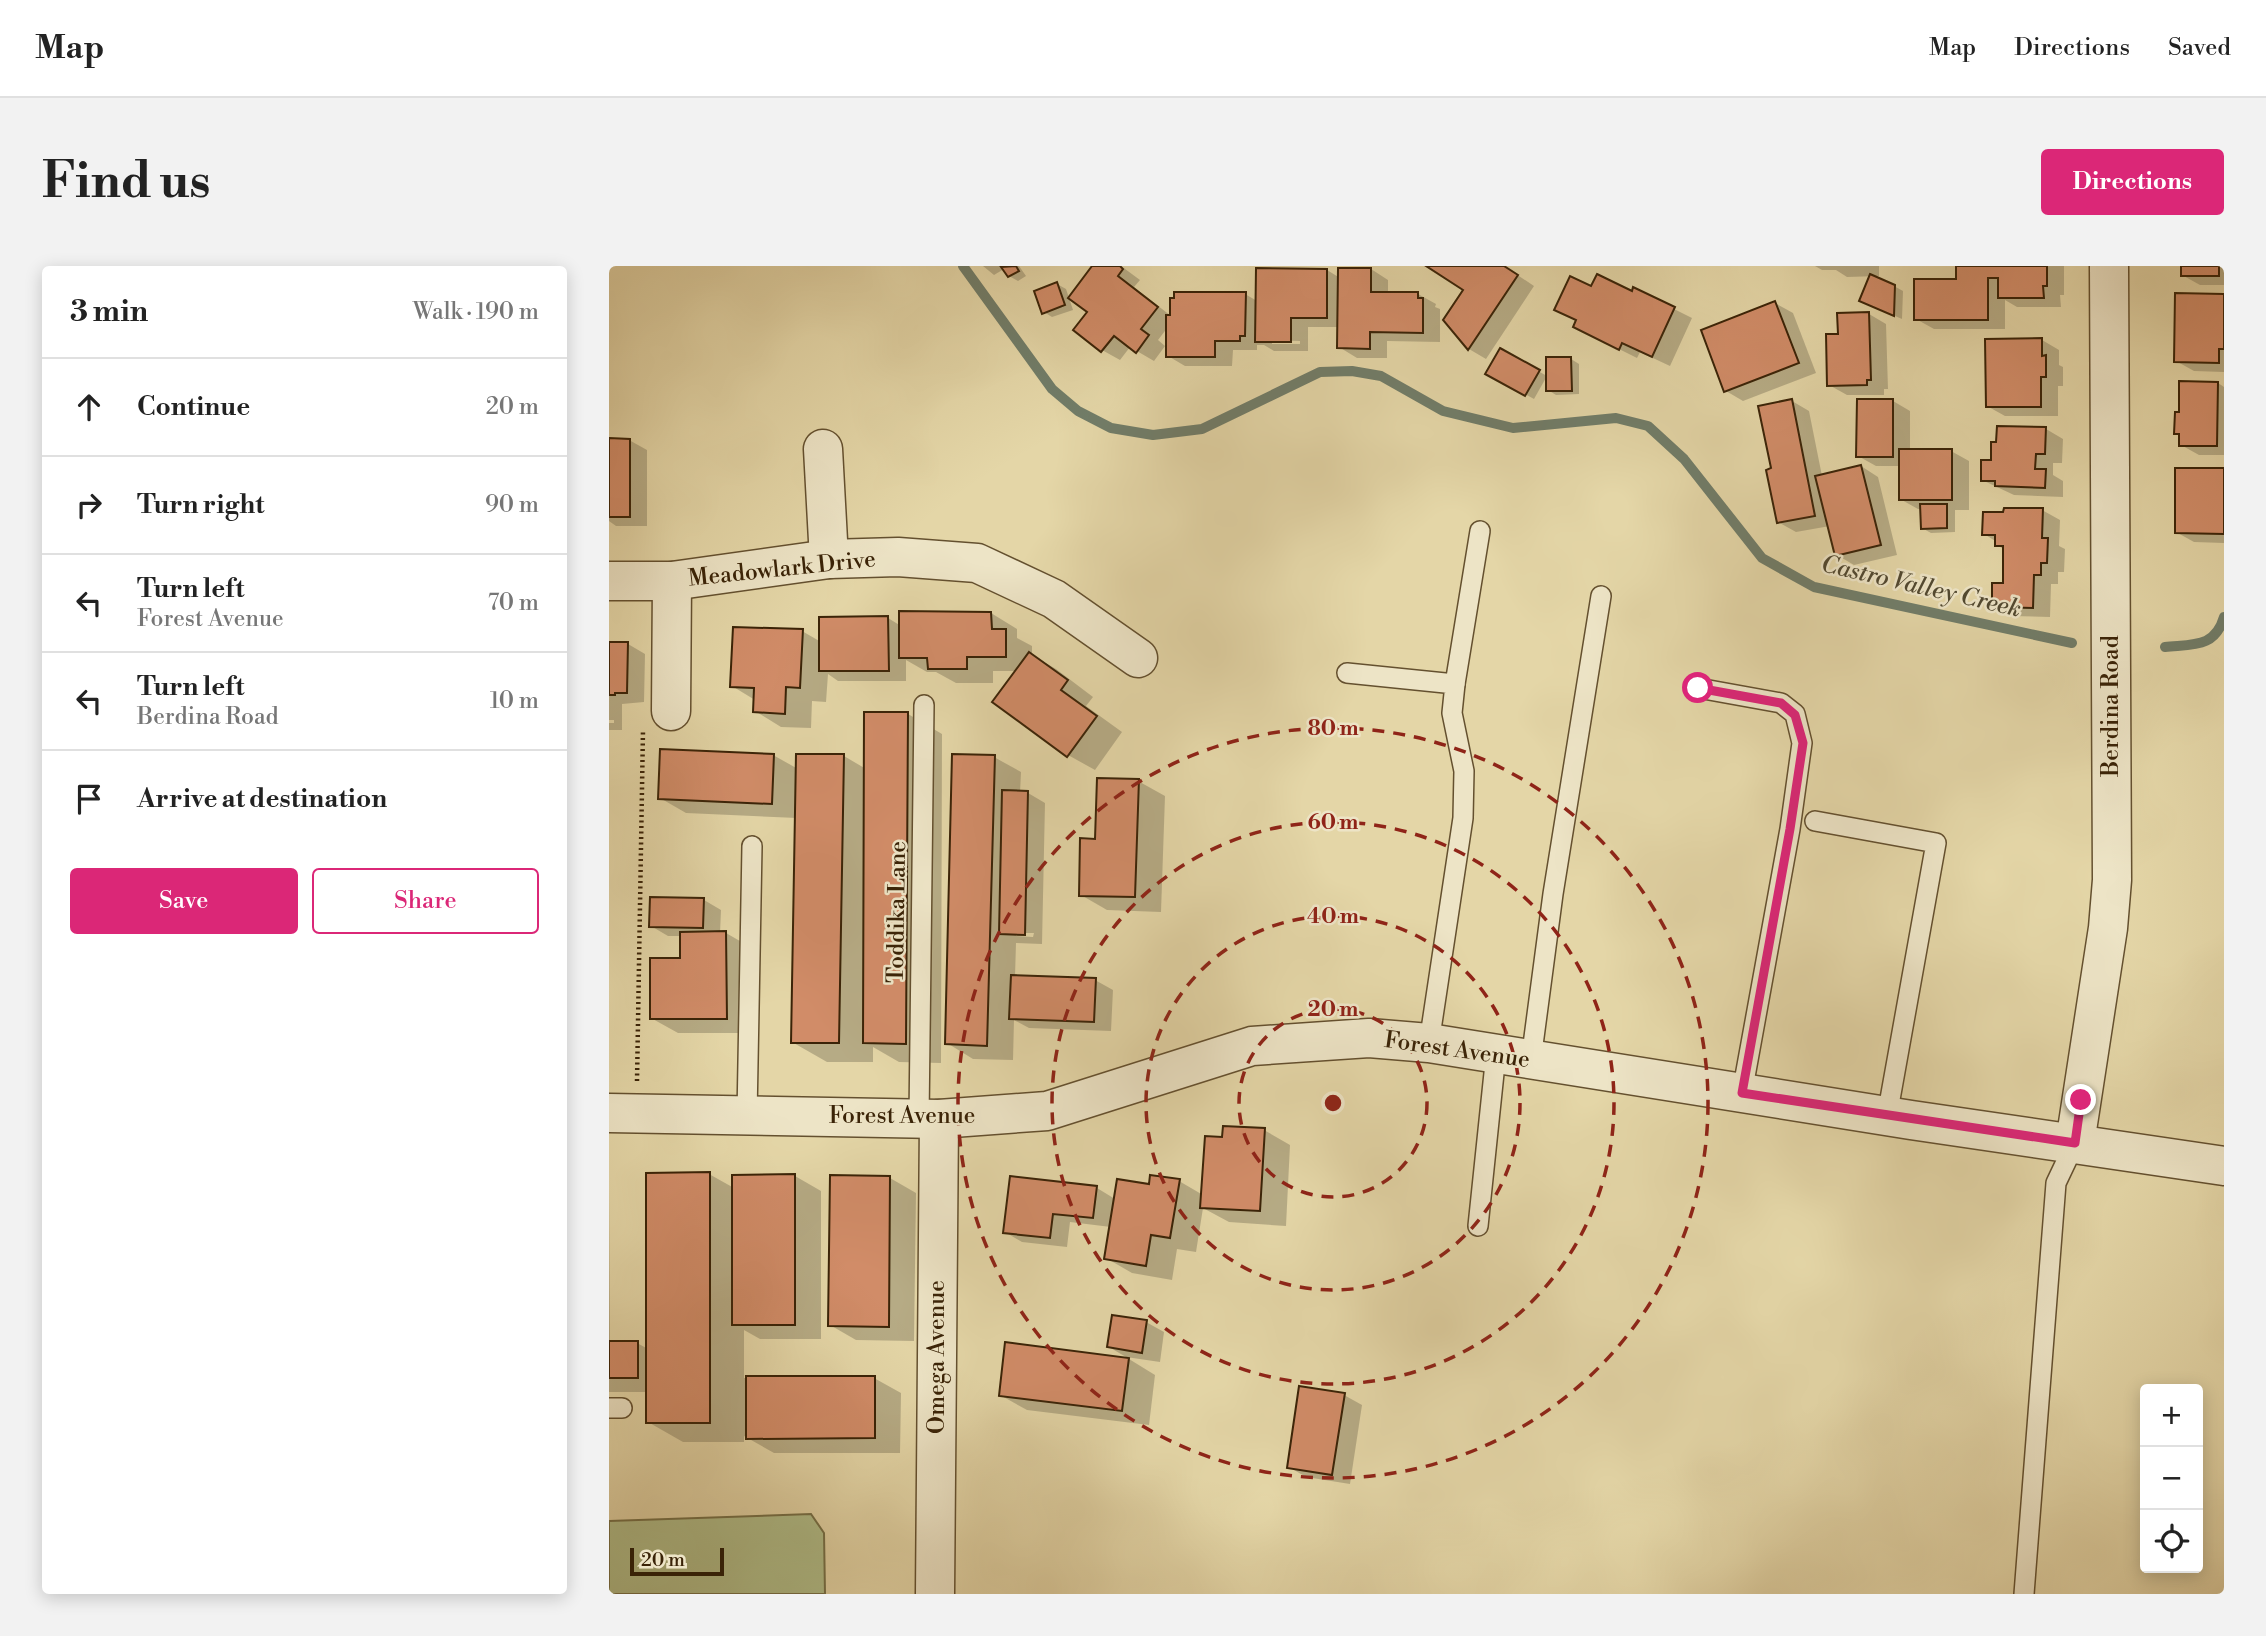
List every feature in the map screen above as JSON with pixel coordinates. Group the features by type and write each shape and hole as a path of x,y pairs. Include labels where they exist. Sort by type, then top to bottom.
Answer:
{"street":[{"name":"Berdina Road","path":"2075,1143 2108,929 2112,880 2109,266"},
{"path":"823,449 829,559"},
{"name":"Meadowlark Drive","path":"609,581 672,581 829,559 898,557 977,563 1054,599 1138,658"},
{"path":"657,718 672,581"},
{"name":"Forest Avenue","path":"623,1114 929,1119 1047,1111 1252,1046 1369,1038 1429,1043 1887,1116 2224,1166"},
{"name":"Omega Avenue","path":"929,1119 935,1594"}],"lane":[{"path":"1429,1043 1463,818 1464,771 1452,713 1480,531"},
{"path":"1478,1226 1513,1057 1553,894 1601,596"},
{"path":"1347,673 1455,684"},
{"path":"1698,688 1781,703 1795,715 1803,743 1742,1093"},
{"name":"Toddika Lane","path":"924,705 929,1119"},
{"path":"1815,821 1936,843 1887,1116"},
{"path":"747,1116 752,846"},
{"path":"2024,1594 2056,1183 2075,1143"}],"path":[{"path":"623,1114 657,718"}],"green space":[{"path":"811,1514 824,1533 825,1594 609,1594 609,1521"}],"building":[{"path":"1016,266 1019,271 1008,277 1001,267"},
{"path":"1092,266 1120,266 1123,269 1118,276 1158,307 1141,329 1149,335 1136,353 1114,336 1101,352 1073,330 1087,312 1068,298"},
{"path":"1426,266 1504,266 1518,275 1468,350 1443,320 1463,290"},
{"path":"1956,266 2047,266 2047,286 2043,286 2044,298 1998,298 1998,278 1988,278 1988,320 1914,320 1914,279 1956,279"},
{"path":"2181,266 2219,266 2219,276 2181,276"},
{"path":"1256,268 1327,269 1327,318 1291,318 1291,342 1255,342"},
{"path":"1338,268 1371,268 1371,292 1418,292 1418,298 1423,298 1423,333 1370,332 1370,349 1337,348"},
{"path":"1597,274 1675,307 1652,357 1622,343 1619,350 1573,327 1576,320 1554,310 1570,276 1591,286"},
{"path":"1870,274 1895,285 1894,316 1859,301"},
{"path":"1057,282 1065,305 1042,314 1034,291"},
{"path":"1174,292 1246,292 1245,336 1240,336 1240,341 1215,341 1215,357 1166,357 1166,315 1170,315 1170,298 1174,298"},
{"path":"2175,293 2224,294 2224,349 2219,349 2219,363 2174,362"},
{"path":"1775,301 1799,363 1724,392 1701,330"},
{"path":"1869,312 1871,380 1867,380 1867,385 1827,386 1826,334 1838,334 1837,313"},
{"path":"2042,338 2042,356 2046,355 2046,377 2041,377 2041,407 1986,407 1985,339"},
{"path":"1500,348 1540,370 1525,396 1485,374"},
{"path":"1546,357 1571,357 1572,391 1546,391"},
{"path":"2179,381 2218,382 2217,446 2179,446 2179,434 2174,434 2175,412 2179,412"},
{"path":"1792,399 1815,516 1777,523 1766,470 1771,468 1758,406"},
{"path":"1857,399 1893,399 1893,457 1856,457"},
{"path":"1997,426 2046,427 2045,454 2036,454 2035,469 2046,469 2045,488 1995,486 1995,481 1981,481 1981,460 1991,460 1991,442 1996,442"},
{"path":"609,438 630,439 630,517 609,517"},
{"path":"1899,449 1952,449 1952,500 1899,500"},
{"path":"1861,465 1881,545 1835,556 1815,476"},
{"path":"2175,468 2224,468 2224,534 2175,533"},
{"path":"1920,504 1947,504 1947,528 1921,529"},
{"path":"2004,508 2043,508 2042,538 2048,538 2047,563 2041,563 2041,575 2034,575 2033,608 1992,607 1992,583 2003,583 2003,546 1995,546 1995,535 1982,535 1983,512 2003,512"},
{"path":"899,611 991,612 992,629 1006,629 1006,657 967,657 967,669 928,669 927,658 899,658"},
{"path":"888,616 889,671 819,671 819,617"},
{"path":"733,627 803,629 800,688 786,687 785,714 753,712 754,688 730,687"},
{"path":"609,642 628,642 627,693 609,695"},
{"path":"1029,652 1068,680 1061,690 1097,716 1067,757 992,702"},
{"path":"864,712 908,712 906,1044 863,1043"},
{"path":"660,749 774,754 772,804 658,799"},
{"path":"796,754 844,754 839,1043 791,1043"},
{"path":"952,754 995,755 987,1046 945,1044"},
{"path":"1097,778 1139,779 1135,897 1079,896 1080,838 1095,839"},
{"path":"1002,790 1028,791 1025,935 999,934"},
{"path":"650,897 704,898 703,928 649,927"},
{"path":"726,931 727,1019 650,1019 650,958 680,958 680,932"},
{"path":"1011,975 1096,978 1094,1022 1009,1019"},
{"path":"1223,1126 1265,1128 1260,1211 1200,1208 1205,1136 1222,1137"},
{"path":"710,1172 710,1423 646,1423 646,1173"},
{"path":"795,1174 795,1325 732,1325 732,1175"},
{"path":"830,1175 890,1176 889,1327 828,1326"},
{"path":"1150,1175 1180,1179 1170,1238 1151,1235 1146,1266 1104,1259 1117,1179 1149,1184"},
{"path":"1010,1176 1097,1186 1093,1218 1053,1214 1050,1238 1003,1233"},
{"path":"1112,1315 1147,1320 1142,1353 1107,1347"},
{"path":"609,1341 638,1341 638,1378 609,1378"},
{"path":"1005,1342 1129,1358 1122,1411 999,1396"},
{"path":"746,1376 875,1376 875,1438 746,1439"},
{"path":"1299,1386 1345,1393 1332,1475 1287,1468"}],"waterway":[{"name":"Castro Valley Creek","path":"963,266 1052,389 1078,411 1111,428 1153,435 1202,429 1320,372 1352,371 1381,376 1443,411 1513,428 1616,418 1648,426 1684,459 1762,558 1814,587 2072,643"},
{"name":"Castro Valley Creek","path":"2165,647 2202,643 2215,634 2224,617"}],"route":[{"path":"1698,688 1781,703 1795,715 1803,743 1742,1093 2075,1143 2081,1100"}]}
